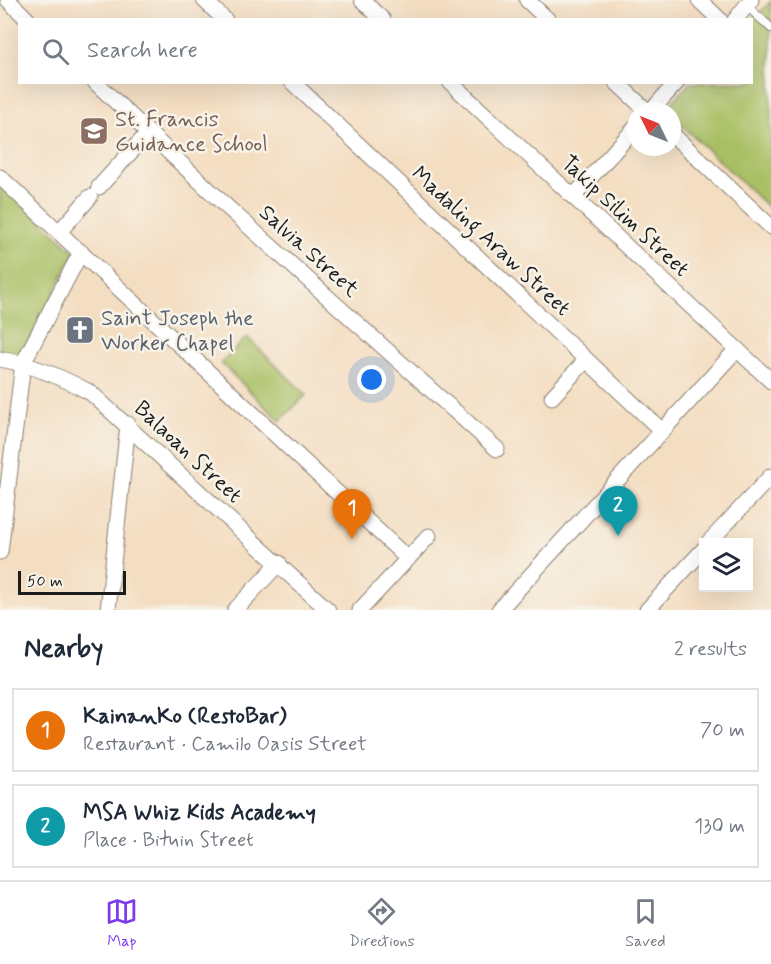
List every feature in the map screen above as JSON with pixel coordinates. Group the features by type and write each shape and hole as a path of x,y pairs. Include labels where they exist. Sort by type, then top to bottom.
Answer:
{"street":[{"path":"8,0 26,18"},
{"path":"204,0 223,18"},
{"path":"362,0 381,18"},
{"path":"527,0 546,18"},
{"path":"699,0 718,18"},
{"path":"737,18 749,3"},
{"name":"Salvia Street","path":"97,84 226,206 497,449"},
{"name":"Madaling Araw Street","path":"294,84 662,431"},
{"name":"Takip Silim Street","path":"452,84 771,381"},
{"path":"618,84 639,102"},
{"path":"658,102 675,84"},
{"path":"59,232 148,133"},
{"path":"573,197 627,137"},
{"path":"681,142 771,227"},
{"path":"0,177 408,559"},
{"path":"0,552 23,363 81,252"},
{"path":"499,610 736,349"},
{"name":"Balaoan Street","path":"0,359 23,363 67,380 91,393 128,424 328,610"},
{"path":"552,397 586,360"},
{"path":"108,610 128,424"},
{"path":"714,538 771,476"},
{"path":"360,610 429,536"},
{"path":"647,610 699,554"},
{"path":"235,610 279,564"}],"lane":[{"path":"749,3 771,28"}],"green space":[{"path":"771,1 771,210 681,125 681,102 672,102 689,84 753,84 753,20"},
{"path":"0,183 75,252 20,359 0,356"},
{"path":"247,337 306,395 280,421 221,363"}],"place":[{"name":"St. Francis Guidance School","path":"94,131"},
{"name":"Saint Joseph the Worker Chapel","path":"80,330"},
{"name":"MSA Whiz Kids Academy","path":"618,536"},
{"name":"KainanKo (RestoBar)","path":"352,539"}]}
